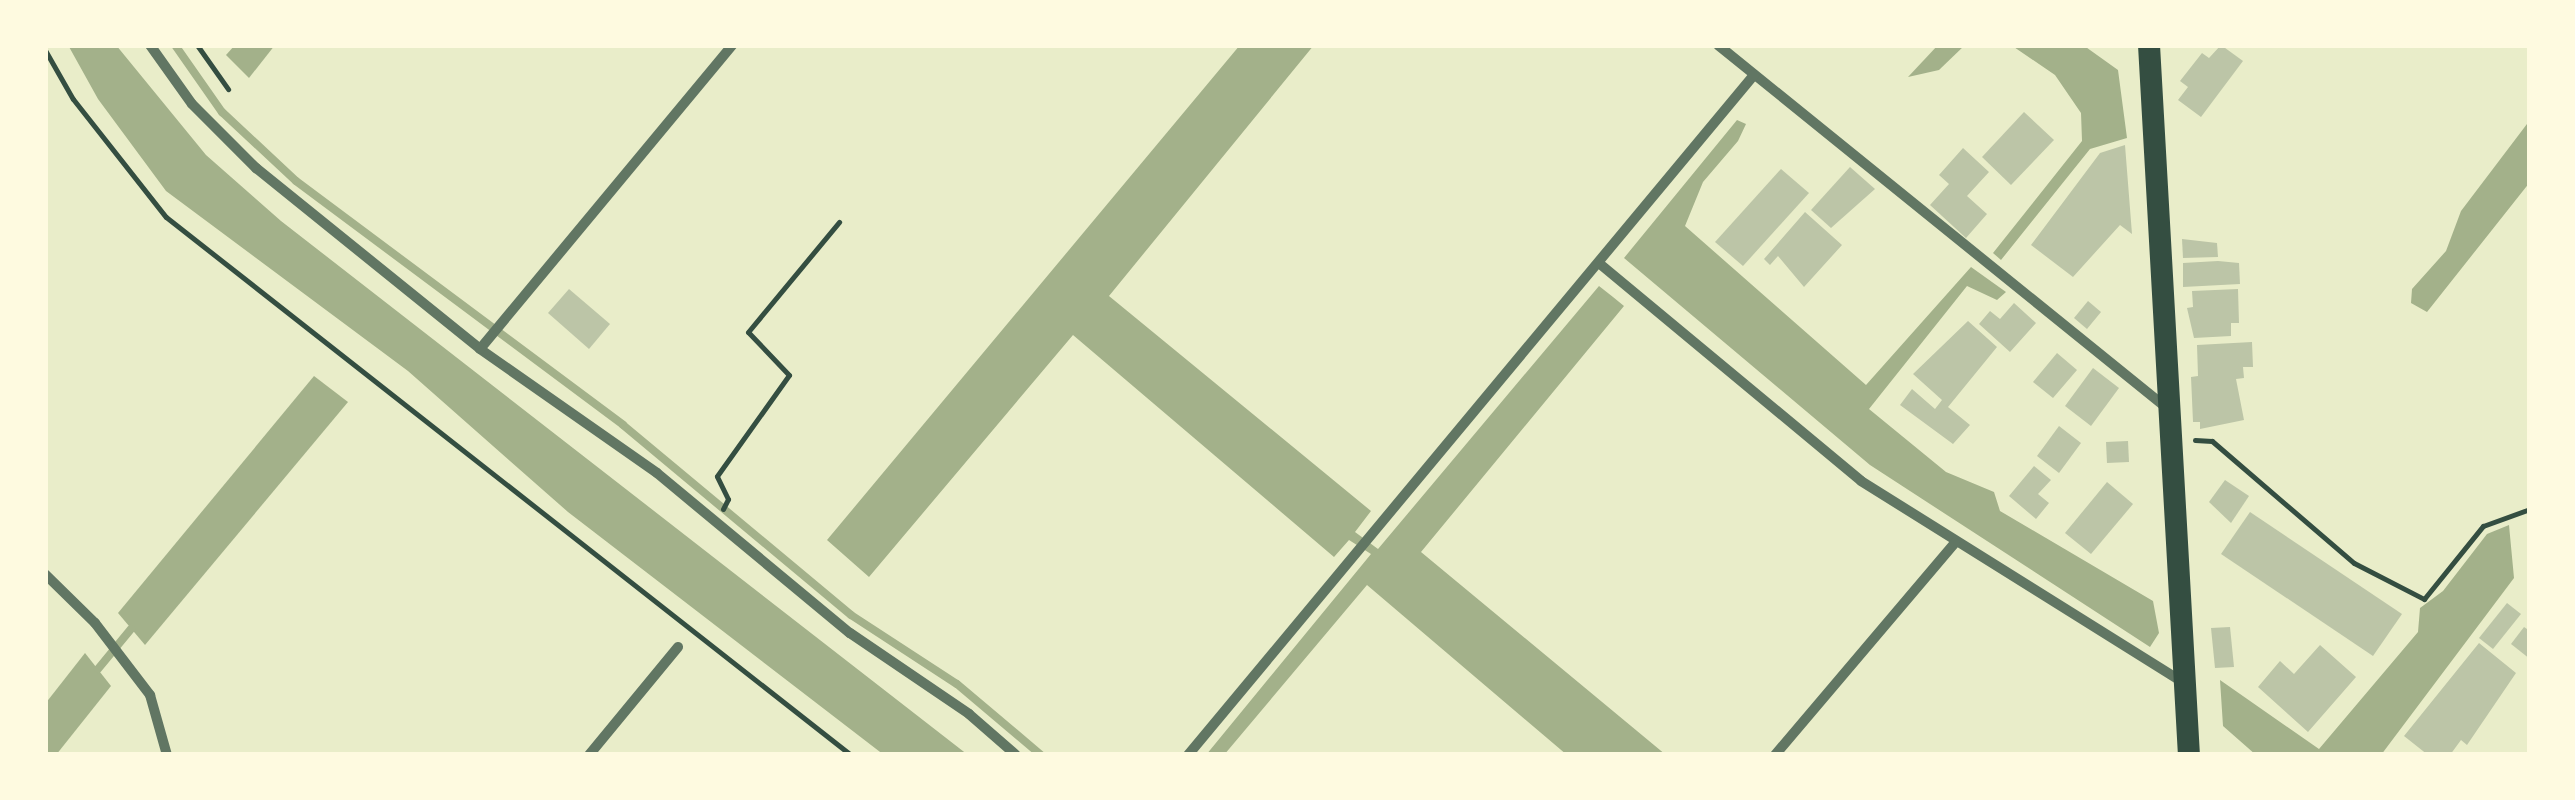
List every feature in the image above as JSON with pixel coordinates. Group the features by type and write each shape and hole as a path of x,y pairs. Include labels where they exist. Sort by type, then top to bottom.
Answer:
{"main road":[{"path":"2149,45 2190,755"}],"street":[{"path":"150,45 192,104 256,168 480,349 657,473 850,633 969,714 1016,755"},
{"path":"480,349 732,45"},
{"path":"1718,45 2171,411"},
{"path":"1188,755 1754,75"},
{"path":"1600,264 1861,481 2185,684"},
{"path":"1776,755 1955,543"},
{"path":"45,574 108,640 150,695 168,755"},
{"path":"589,755 678,647"}],"path":[{"path":"197,45 228,89"},
{"path":"45,50 73,100 166,217 851,755"},
{"path":"728,499 717,476 789,375 748,332 839,222"},
{"path":"2172,440 2212,440 2354,563 2424,599 2484,526 2530,509"}],"shaded area":[{"path":"68,45 116,45 206,155 281,221 968,755 884,755 568,512 408,371 166,191 98,99"},
{"path":"235,45 275,45 249,78 226,55"},
{"path":"1240,45 1314,45 1109,296 1371,511 1355,532 1378,549 1599,286 1624,306 1421,552 1666,755 1567,755 1367,585 1224,755 1206,755 1371,554 1349,540 1334,557 1073,335 869,577 827,540"},
{"path":"1938,45 1965,45 1939,70 1908,77"},
{"path":"2011,45 2083,45 2118,70 2127,138 2090,149 2001,260 1993,253 2082,141 2081,113 2055,75"},
{"path":"1737,120 1746,124 1738,141 1703,182 1685,226 1866,385 1971,267 2006,292 1997,300 1967,286 1869,409 1946,472 1994,492 2000,511 2153,601 2159,633 2150,647 1870,465 1624,258"},
{"path":"2530,120 2530,182 2427,312 2411,303 2412,289 2446,251 2461,211"},
{"path":"314,376 348,402 145,645 118,613"},
{"path":"2509,525 2514,578 2381,755 2256,755 2223,726 2220,680 2319,749 2418,632 2420,608 2443,591 2487,534"},
{"path":"85,653 111,686 56,755 45,755 45,704"}],"building":[{"path":"2221,45 2243,61 2201,117 2178,100 2188,87 2180,81 2202,53 2209,58"},
{"path":"2024,112 2054,140 2011,185 1982,157"},
{"path":"2125,145 2132,234 2120,225 2073,277 2031,245 2100,153"},
{"path":"1963,148 1989,172 1967,196 1987,214 1966,238 1930,205 1949,184 1939,175"},
{"path":"1850,167 1875,189 1831,228 1811,210"},
{"path":"1781,169 1809,193 1743,266 1715,242"},
{"path":"1805,212 1842,245 1804,287 1778,256 1770,265 1764,259"},
{"path":"2182,239 2217,243 2218,257 2183,258"},
{"path":"2183,263 2239,263 2240,284 2183,287"},
{"path":"569,289 610,324 589,349 548,313"},
{"path":"2238,289 2239,323 2231,323 2231,336 2194,338 2187,308 2193,307 2192,291"},
{"path":"2088,301 2101,312 2087,329 2074,318"},
{"path":"2014,303 2036,323 2010,352 1979,324 1990,311 2000,319"},
{"path":"1968,321 1997,347 1948,407 1970,425 1953,444 1900,405 1912,389 1935,409 1942,400 1913,374"},
{"path":"2252,342 2253,367 2243,367 2244,378 2236,379 2244,420 2200,429 2200,422 2193,422 2191,377 2198,376 2197,345"},
{"path":"2057,353 2077,370 2053,398 2033,382"},
{"path":"2093,368 2119,388 2091,426 2065,406"},
{"path":"2059,426 2081,443 2059,473 2037,456"},
{"path":"2128,441 2129,462 2107,463 2106,442"},
{"path":"2034,466 2051,480 2038,494 2049,503 2036,519 2009,496"},
{"path":"2225,480 2249,496 2231,523 2209,502"},
{"path":"2107,482 2133,504 2091,554 2065,533"},
{"path":"2250,512 2402,614 2373,656 2221,554"},
{"path":"2507,603 2521,614 2493,649 2479,638"},
{"path":"2230,627 2234,667 2215,668 2211,628"},
{"path":"2524,627 2530,631 2530,659 2511,644"},
{"path":"2479,643 2516,673 2467,745 2461,740 2450,755 2428,755 2404,736"},
{"path":"2320,645 2356,677 2308,732 2258,687 2280,661 2294,674"}],"waterway":[{"path":"175,45 222,112 296,181 623,425 851,615 957,684 1041,755"},
{"path":"98,669 131,629"}]}
